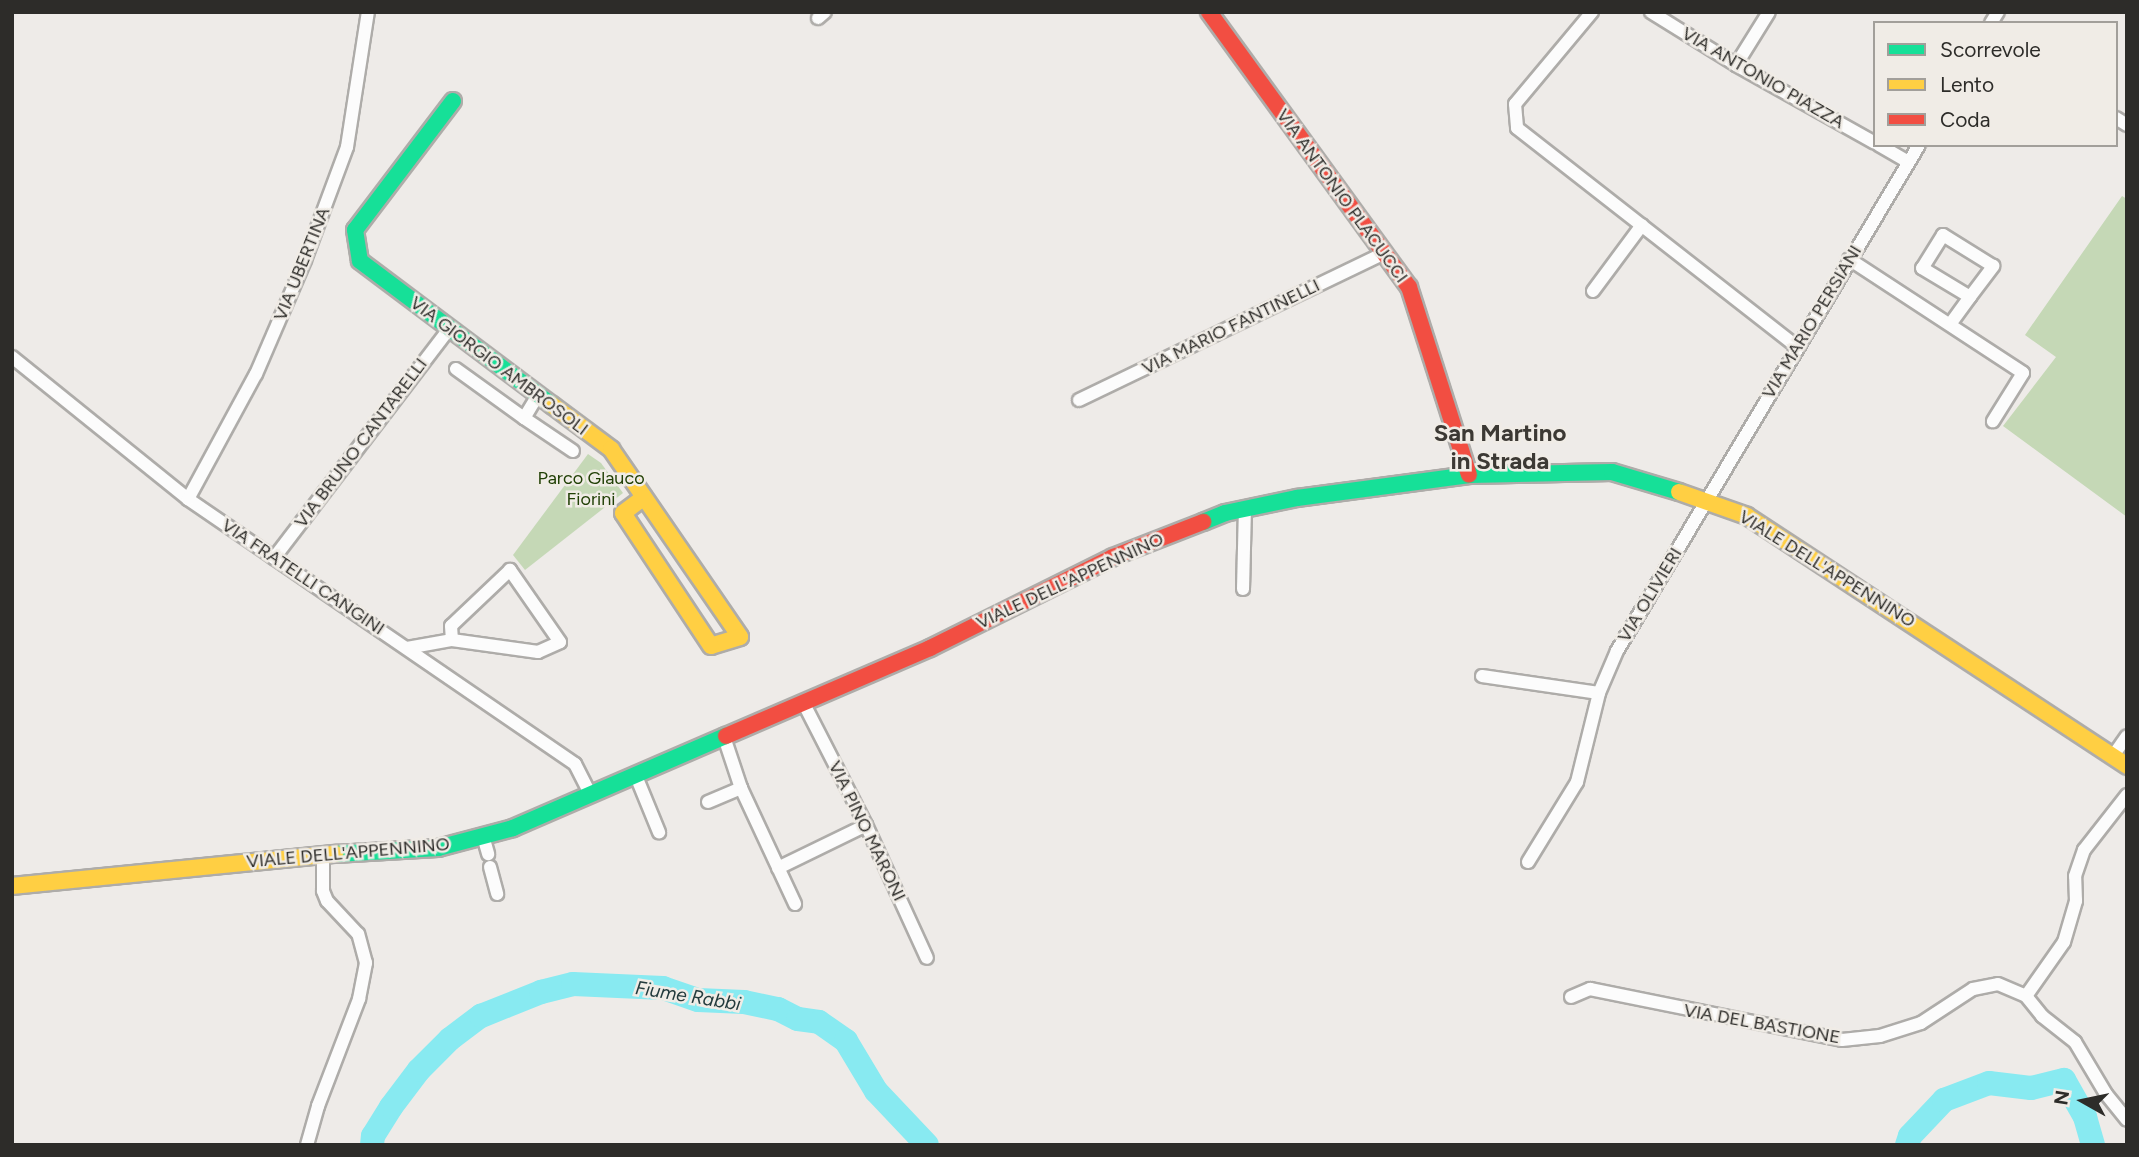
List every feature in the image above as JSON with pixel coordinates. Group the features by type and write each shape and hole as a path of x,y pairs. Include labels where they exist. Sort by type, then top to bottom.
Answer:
{"main road":[{"name":"VIA ANTONIO PLACUCCI","path":"1209,12 1409,287 1469,475"},
{"name":"VIA GIORGIO AMBROSOLI","path":"453,101 355,230 360,261 611,449 644,497 740,637 711,646 623,513 644,497"},
{"name":"VIALE DELL'APPENNINO","path":"12,886 323,855 438,848 513,828 930,648 1113,557 1225,513 1469,475 1612,472 1707,500 1747,516 2120,761"}],"street":[{"name":"VIA UBERTINA","path":"188,499 256,374 347,147 368,12"},
{"path":"1592,12 1515,104 1517,128 1796,346"},
{"name":"VIA ANTONIO PIAZZA","path":"1651,12 1736,65 1873,142"},
{"path":"1736,65 1769,12"},
{"name":"VIA ANTONIO PIAZZA","path":"1882,147 1909,162"},
{"name":"VIA MARIO PERSIANI","path":"1707,500 1796,346 1918,147"},
{"path":"1593,291 1642,225"},
{"path":"1951,323 1993,266 1943,235 1922,268 1970,297"},
{"name":"VIA MARIO FANTINELLI","path":"1080,400 1384,254"},
{"path":"1849,259 1951,323 2023,373 1993,421"},
{"name":"VIA BRUNO CANTARELLI","path":"274,558 449,329"},
{"name":"VIA FRATELLI CANGINI","path":"15,365 188,499 575,764 590,795"},
{"path":"456,369 573,451"},
{"path":"524,418 538,395"},
{"name":"VIA OLIVIERI","path":"1528,862 1577,782 1599,693 1617,651 1707,500"},
{"path":"1243,589 1245,509"},
{"path":"407,648 452,640 538,652 560,642 510,570 451,626 452,640"},
{"path":"1482,676 1599,693"},
{"name":"VIA PINO MARONI","path":"804,704 866,825 927,958"},
{"path":"2120,761 2127,736"},
{"path":"724,737 741,788 795,904"},
{"path":"636,776 659,832"},
{"path":"708,802 741,788"},
{"path":"2026,996 2064,942 2076,901 2075,876 2084,850 2127,795"},
{"path":"778,867 866,825"},
{"path":"483,836 497,894"},
{"path":"307,1145 318,1106 359,999 366,963 358,934 327,901 323,891 323,855"},
{"name":"VIA DEL BASTIONE","path":"1571,998 1590,989 1842,1040 1880,1037 1921,1023 1973,989 1998,984 2026,996 2042,1016 2075,1042 2106,1094 2127,1120"}],"green space":[{"path":"2122,196 2127,199 2127,517 2003,426 2056,357 2025,335"},
{"name":"Parco Glauco Fiorini","path":"588,454 601,463 623,493 525,570 513,555"}],"waterway":[{"name":"Fiume Rabbi","path":"372,1145 373,1136 391,1107 419,1070 450,1039 481,1016 541,992 573,984 663,988 698,1000 744,1002 778,1009 798,1019 819,1022 846,1041 876,1091 927,1145"},
{"name":"Fiume Rabbi","path":"1907,1145 1910,1136 1944,1100 1989,1083 2031,1088 2064,1080 2085,1117 2093,1145"}],"traffic: fast":[{"path":"453,101 355,230 360,261 552,405"},
{"path":"1203,522 1225,513 1297,498 1469,475 1612,472 1679,492"},
{"path":"335,854 438,848 513,828 726,736"}],"traffic: slow":[{"path":"552,405 611,449 740,637 711,646 623,513 644,497"},
{"path":"1679,492 1747,516 2127,766"},
{"path":"12,886 335,854"}],"traffic: jam":[{"path":"1209,12 1409,287 1469,475"},
{"path":"726,736 930,648 1113,557 1203,522"}],"district":[{"name":"San Martino in Strada","path":"1500,447"}]}
